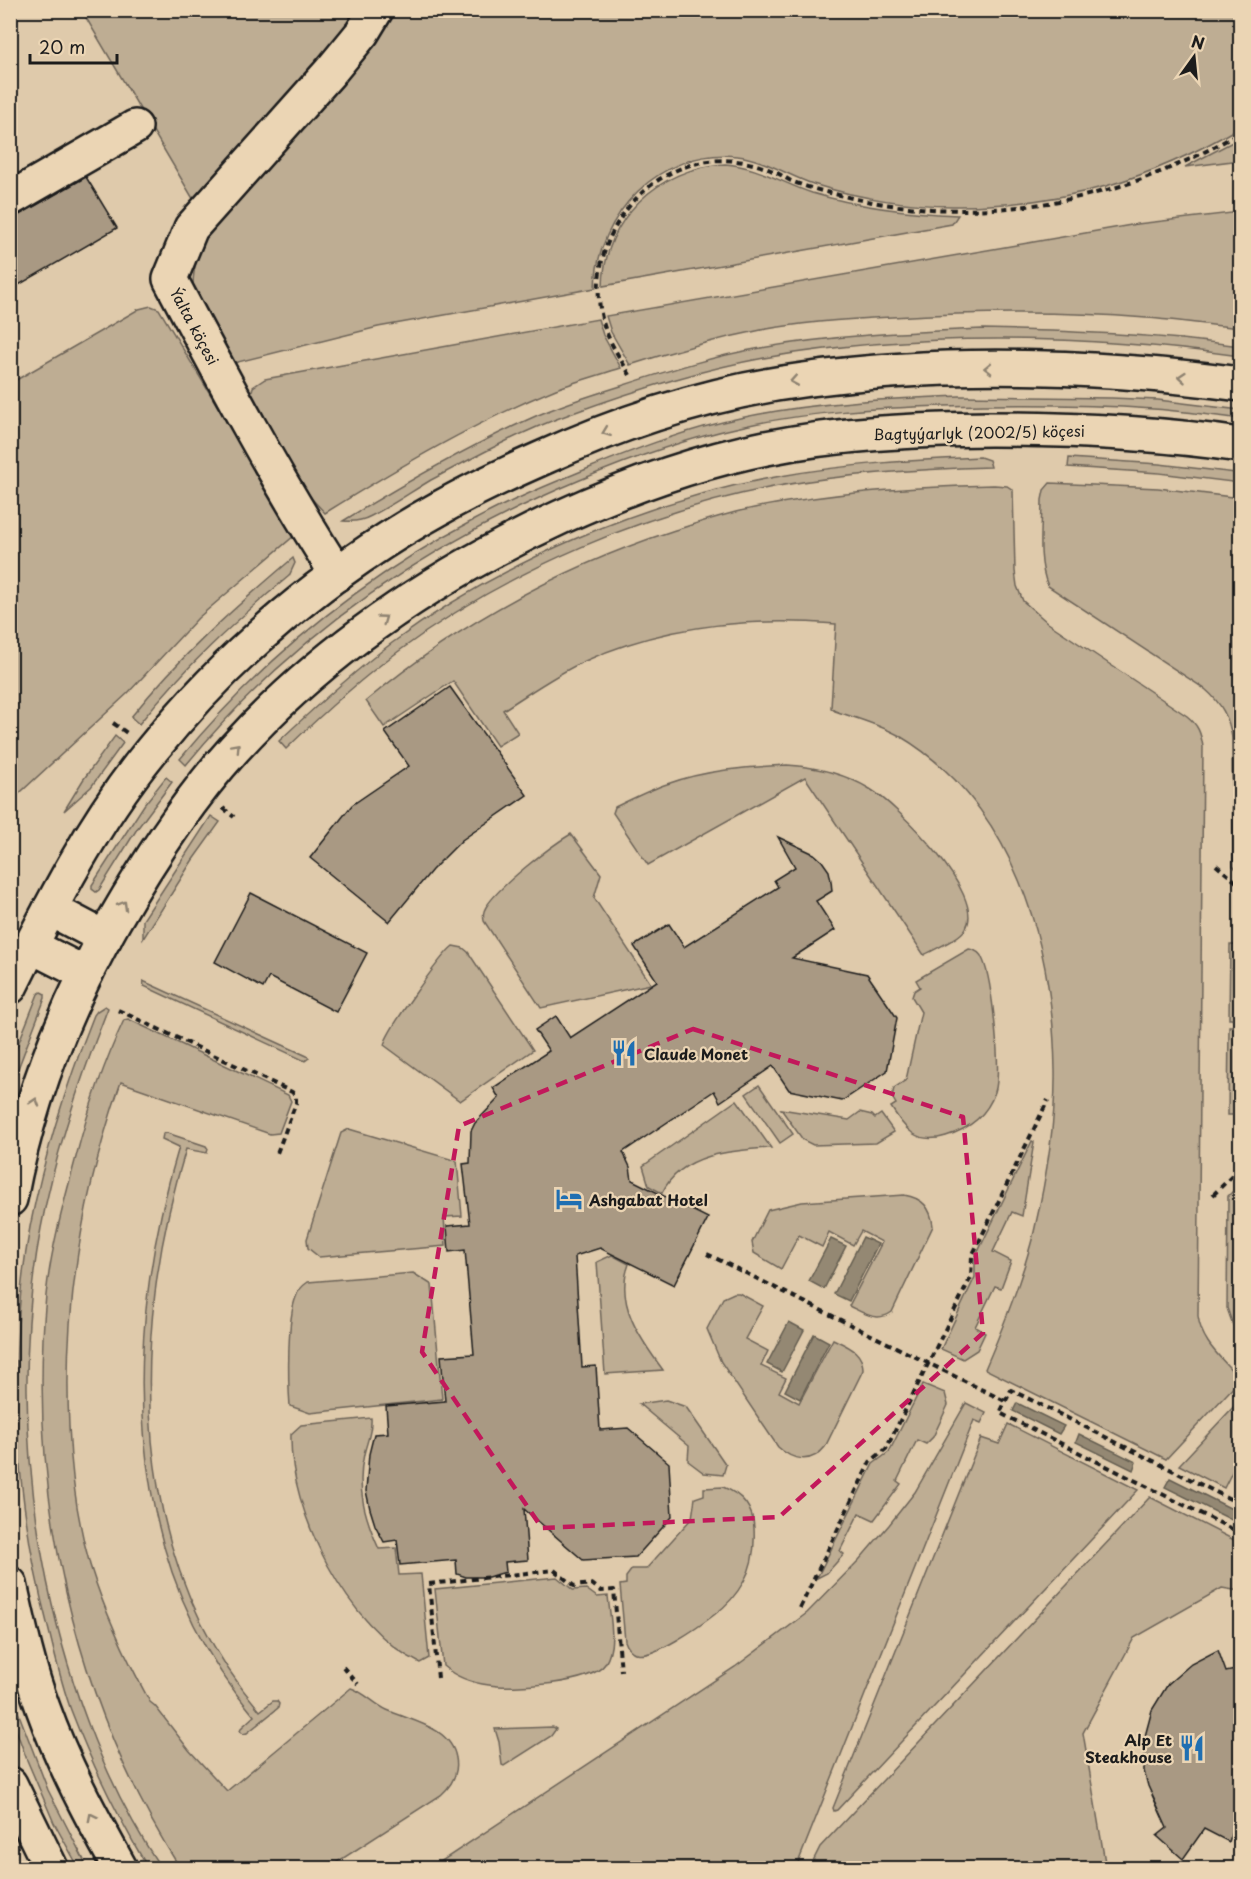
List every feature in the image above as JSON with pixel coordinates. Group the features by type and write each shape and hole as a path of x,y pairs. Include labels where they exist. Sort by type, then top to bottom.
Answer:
{"street":[{"name":"Ýalta köçesi","path":"337,574 302,518 228,388 170,279 191,228 330,72 362,33 376,10"},
{"path":"10,199 135,128"},
{"path":"10,987 82,851 109,809 150,751 218,676 266,630 337,574 440,508 508,474 629,422 694,402 799,380 868,372 994,368 1107,370 1240,384"},
{"name":"Bagtyýarlyk (2002/5) köçesi","path":"10,1200 44,1075 86,974 163,840 200,790 264,717 366,632 409,600 466,564 532,531 638,484 712,460 817,439 871,433 937,430 1106,431 1184,437 1240,445"},
{"path":"50,909 105,938"},
{"path":"31,946 86,974"},
{"path":"10,1584 42,1707 68,1769 120,1869"},
{"path":"10,1784 51,1869"}],"path":[{"path":"630,375 603,322 599,287 602,264 616,225 630,205 655,182 682,167 710,161 737,161 766,168 789,180 848,197 934,209 993,210 1056,202 1141,180 1184,163 1240,132"},
{"path":"1216,865 1240,885"},
{"path":"118,1010 292,1092 296,1097 296,1103 278,1153"},
{"path":"800,1608 870,1462 886,1449 971,1277 972,1256 1048,1100"},
{"path":"1213,1195 1240,1168"},
{"path":"707,1254 1005,1401"},
{"path":"1240,1504 1011,1390 1000,1413 1240,1533"},
{"path":"438,1678 429,1584 554,1570 574,1586 592,1584 600,1591 614,1590 621,1671"},
{"path":"343,1667 358,1684"}],"highlighted area":[{"path":"693,1029 963,1117 983,1333 779,1517 542,1528 422,1352 459,1126"}],"shaded area":[{"path":"82,11 364,11 199,205 192,197"},
{"path":"392,11 1240,11 1240,127 1173,162 1106,186 1036,201 999,204 942,206 886,201 813,184 747,158 709,156 683,163 659,175 638,191 621,212 607,235 599,261 595,288 378,327 230,364 204,320 194,296 194,272 204,231"},
{"path":"1240,138 1240,160 1185,167"},
{"path":"725,164 737,165 769,175 812,193 866,206 958,215 952,224 603,286 606,261 613,239 625,219 640,201 658,186 678,175"},
{"path":"1240,212 1240,328 1158,319 1051,313 955,314 859,319 761,330 630,365 611,332 606,316 1137,224"},
{"path":"151,306 159,309 295,535 198,618 128,693 11,801 11,383 139,309"},
{"path":"598,319 603,335 621,368 556,389 496,416 409,462 325,513 312,499 252,403 253,387 265,379"},
{"path":"983,329 1112,334 1208,342 1240,346 1240,356 1122,344 1002,339 882,343 764,358 666,382 552,421 465,462 368,518 343,521 434,467 527,420 550,410 673,369 725,355 816,340"},
{"path":"961,396 1158,400 1240,410 1240,419 1175,411 1100,406 918,407 790,418 740,427 679,443 600,472 523,505 416,564 365,598 316,635 270,675 227,718 186,765 180,759 244,689 315,625 392,568 432,543 516,499 645,446 721,422 794,408 878,400"},
{"path":"980,457 989,460 991,467 913,470 835,477 733,496 632,527 582,547 486,594 441,622 370,674 286,749 279,741 363,666 435,613 528,560 577,538 679,501 781,476 880,463"},
{"path":"1069,458 1159,464 1236,473 1240,474 1240,483 1159,473 1068,467"},
{"path":"1050,483 1158,488 1240,498 1240,873 1233,866 1232,738 1229,723 1220,705 1205,689 1048,586 1042,566 1041,532 1042,500 1044,490"},
{"path":"1007,486 1013,490 1015,571 1017,586 1023,601 1048,623 1191,719 1200,733 1203,747 1198,1316 1204,1335 1214,1351 1240,1380 1166,1459 985,1369 1024,1267 1046,1172 1054,1111 1055,1070 1046,974 1035,927 1019,881 998,838 971,798 938,764 898,735 831,708 836,624 772,622 708,626 645,639 615,649 564,672 503,710 518,733 497,746 453,681 384,727 366,701 437,647 512,601 592,562 675,530 744,510 813,498 903,489"},
{"path":"293,558 295,563 289,576 210,646 139,724 131,717 208,633"},
{"path":"115,736 123,743 91,787 64,811 83,780"},
{"path":"787,765 820,769 850,779 870,789 918,831 952,873 963,894 969,913 963,932 924,955 805,777 648,865 613,813 615,807 681,779 726,770"},
{"path":"166,777 172,782 137,829 96,892 92,889 92,885 144,805"},
{"path":"211,816 220,822 192,861 143,939 143,920"},
{"path":"571,834 601,874 594,898 651,984 541,1008 484,921 484,914 492,898 513,878"},
{"path":"1230,945 1237,945 1237,1019 1229,1019"},
{"path":"453,946 463,948 468,952 533,1050 460,1101 384,1045 394,1025 415,994"},
{"path":"969,949 981,955 990,986 997,1046 995,1092 987,1108 970,1125 946,1136 919,1137 907,1129 891,1107 896,1104 892,1097 894,1088 906,1080 921,1012 912,997 914,991 920,987 916,980"},
{"path":"143,981 309,1058 305,1061 144,986"},
{"path":"41,992 45,994 45,998 11,1087 11,1062 38,994"},
{"path":"105,1006 108,1008 78,1089 61,1144 41,1228 30,1307 27,1390 31,1474 43,1559 62,1643 88,1723 121,1799 161,1868 148,1868 137,1849 97,1771 67,1700 36,1578 27,1528 17,1428 18,1327 22,1277 30,1227 49,1146 66,1093 94,1015"},
{"path":"128,1019 288,1095 291,1101 279,1133 270,1134 121,1082 107,1124 86,1209 78,1252 69,1338 71,1461 85,1548 109,1618 150,1702 189,1750 227,1791 351,1688 387,1710 429,1726 453,1747 457,1763 454,1778 441,1795 328,1868 180,1868 143,1803 111,1735 86,1665 66,1593 52,1519 44,1444 42,1370 46,1295 58,1225 86,1122 109,1054 124,1020"},
{"path":"1229,1026 1237,1026 1236,1115 1228,1115"},
{"path":"759,1085 793,1134 780,1143 746,1094"},
{"path":"737,1100 771,1148 741,1150 709,1156 682,1169 662,1193 649,1186 643,1166"},
{"path":"781,1109 849,1120 860,1112 875,1118 881,1114 894,1132 876,1143 813,1145 803,1140"},
{"path":"349,1129 457,1161 462,1216 444,1217 446,1246 319,1257 308,1248 307,1239 341,1133"},
{"path":"167,1133 206,1146 208,1149 207,1153 186,1149 167,1220 155,1293 150,1368 152,1442 164,1514 185,1584 217,1650 260,1711 273,1701 279,1704 278,1708 243,1734 240,1731 242,1727 254,1716 210,1654 178,1587 156,1516 145,1443 142,1368 148,1293 160,1219 179,1147 162,1139 163,1134"},
{"path":"1032,1141 1034,1142 1022,1216 1012,1212 993,1252 1011,1261 1001,1288 995,1286 975,1327 985,1333 977,1350 963,1359 941,1349 975,1277 975,1258"},
{"path":"1240,1184 1240,1336 1227,1308 1228,1196"},
{"path":"911,1196 925,1205 933,1226 892,1312 881,1317 870,1316 849,1306 882,1242 861,1231 853,1245 829,1232 822,1247 799,1235 781,1269 754,1253 752,1242 768,1210 802,1202"},
{"path":"863,1237 878,1244 849,1301 834,1294"},
{"path":"831,1239 846,1246 824,1289 809,1281"},
{"path":"612,1255 629,1264 625,1279 627,1307 639,1334 663,1370 605,1374 597,1262"},
{"path":"413,1273 432,1285 442,1399 310,1413 290,1406 291,1320 300,1288 308,1282"},
{"path":"739,1293 763,1306 745,1339 768,1351 761,1366 786,1378 779,1392 799,1403 833,1339 853,1350 860,1358 863,1370 820,1453 802,1459 789,1455 778,1447 721,1362 707,1329 723,1298"},
{"path":"789,1322 804,1330 782,1372 767,1364"},
{"path":"814,1334 829,1342 800,1399 785,1391"},
{"path":"923,1384 945,1393 948,1405 933,1437 926,1444 917,1440 897,1481 901,1484 874,1520 859,1513 840,1551 844,1554 827,1573 817,1578 873,1464 889,1452"},
{"path":"666,1400 686,1407 726,1465 723,1475 704,1473 688,1461 689,1446 639,1404"},
{"path":"1240,1400 1240,1456 1224,1488 1179,1465"},
{"path":"966,1403 986,1413 981,1423 974,1420 796,1868 431,1868 735,1667 807,1613 859,1560 915,1492"},
{"path":"1017,1403 1064,1426 1059,1434 1013,1411"},
{"path":"371,1418 362,1467 363,1503 379,1549 396,1548 399,1575 421,1574 429,1658 420,1663 394,1647 369,1624 347,1596 312,1532 300,1498 293,1465 291,1434 301,1425"},
{"path":"1008,1424 1138,1490 834,1811 833,1808 981,1438 999,1444"},
{"path":"1079,1434 1136,1462 1133,1470 1076,1442"},
{"path":"1170,1478 1240,1513 1240,1524 1165,1487"},
{"path":"723,1487 735,1493 745,1502 753,1520 753,1555 744,1581 722,1608 688,1633 654,1652 635,1653 625,1641 620,1585 626,1584 626,1577 632,1569 646,1569 692,1518 695,1498 704,1495 704,1488"},
{"path":"1150,1497 1240,1543 1240,1591 1222,1588 1134,1638 1083,1733 1106,1868 810,1867 820,1847"},
{"path":"557,1577 573,1590 586,1589 597,1597 608,1596 612,1631 611,1648 605,1664 597,1671 551,1684 500,1686 470,1681 443,1666 435,1589"},
{"path":"10,1691 48,1790 88,1868 79,1868 54,1823 11,1716"},
{"path":"553,1727 556,1729 551,1736 504,1766 502,1765 495,1729"}],"building":[{"path":"86,177 117,228 10,290 10,218"},
{"path":"450,687 527,795 462,840 432,870 389,922 310,858 352,805 409,766 385,732"},
{"name":"Ashgabat Hotel","path":"778,837 814,854 829,871 831,881 832,891 816,901 835,930 792,958 867,974 897,1018 887,1071 842,1101 789,1090 773,1066 720,1102 714,1091 623,1152 630,1167 632,1180 708,1218 674,1285 600,1248 575,1256 582,1367 596,1366 600,1430 628,1428 669,1463 672,1517 636,1557 583,1560 524,1509 528,1560 505,1562 506,1572 488,1577 466,1577 457,1574 456,1560 400,1565 397,1540 384,1542 370,1509 366,1491 369,1454 374,1434 388,1433 386,1406 445,1401 441,1356 474,1354 465,1250 449,1252 447,1226 470,1224 463,1164 470,1163 471,1131 475,1123 499,1098 493,1088 549,1051 535,1030 556,1016 570,1038 657,981 634,946 669,924 684,947 778,887 774,880 795,867"},
{"path":"251,893 367,953 336,1012 269,977 263,988 215,962"},
{"name":"Alp Et Steakhouse","path":"1218,1650 1226,1672 1240,1669 1240,1804 1229,1842 1204,1829 1183,1859 1157,1836 1167,1828 1148,1786 1144,1771 1144,1740 1152,1710 1168,1684 1191,1664"}],"place":[{"name":"Claude Monet","path":"624,1053"},
{"name":"Ashgabat Hotel","path":"569,1199"},
{"name":"Alp Et Steakhouse","path":"1192,1748"}]}
